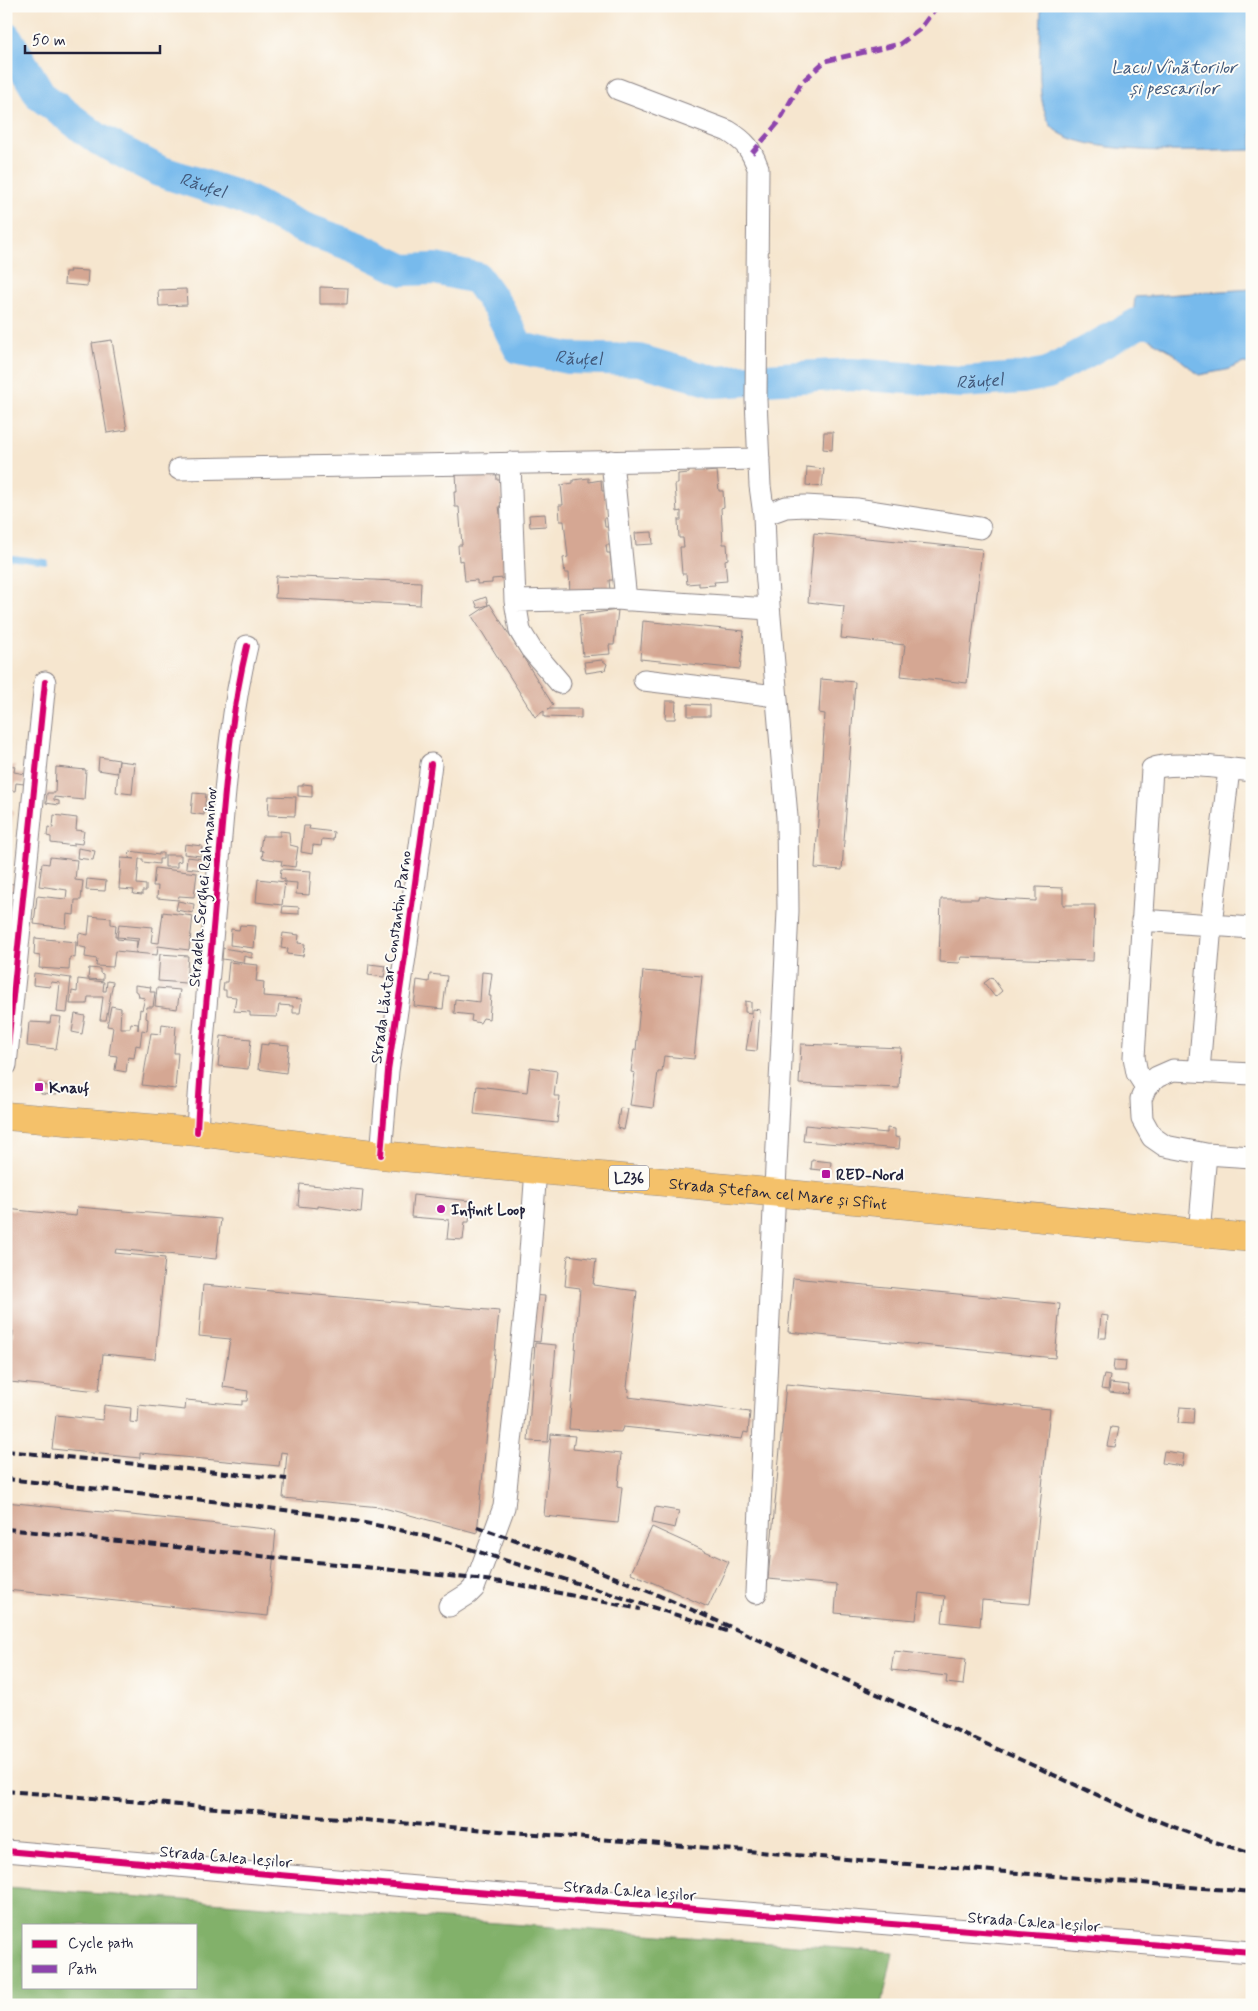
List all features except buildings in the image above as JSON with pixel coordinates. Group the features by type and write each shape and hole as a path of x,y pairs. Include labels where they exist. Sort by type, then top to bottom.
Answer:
{"main road":[{"name":"Strada Ștefan cel Mare și Sfînt","path":"6,1116 197,1132 381,1155 775,1194 1252,1238"}],"street":[{"path":"618,89 728,131 742,140 752,153 758,168 756,400 766,570 787,817 788,911 756,1593"},
{"path":"179,469 759,459"},
{"path":"612,462 626,600"},
{"path":"510,463 515,602 520,631 531,649 560,683"},
{"path":"764,515 786,507 805,506 858,510 980,528"},
{"path":"515,602 626,600 769,609"},
{"name":"Stradela Serghei Rahmaninov","path":"197,1132 200,1065 224,792 235,702 247,646"},
{"path":"644,680 776,696"},
{"path":"6,1065 45,682"},
{"name":"Strada Lăutar Constantin Parno","path":"381,1155 388,1071 430,764"},
{"path":"1146,1088 1137,1073 1134,1057 1152,768 1167,765 1252,771"},
{"path":"1199,1071 1211,925 1230,769"},
{"path":"1142,920 1252,928"},
{"path":"1252,1074 1173,1070 1157,1077 1146,1088 1141,1099 1142,1119 1152,1137 1165,1146 1206,1154 1252,1157"},
{"path":"1199,1234 1206,1154"},
{"path":"449,1606 474,1588 504,1507 527,1294 536,1169"},
{"name":"Strada Calea Ieșilor","path":"6,1852 470,1891 1252,1952"}],"green space":[{"path":"6,1887 893,1952 882,2005 6,2005"}],"water":[{"name":"Lacul Vînătorilor și pescarilor","path":"1041,6 1252,6 1252,150 1178,151 1119,148 1070,138 1054,129 1046,116 1042,102 1040,61"},
{"path":"1252,289 1252,364 1244,363 1226,370 1199,375 1169,350 1142,335 1133,317 1135,297"}],"waterway":[{"name":"Răuțel","path":"6,37 41,96 98,139 159,171 240,197 301,227 356,247 404,270 435,269 477,278 499,309 519,348 568,358 639,360 715,382 852,374 962,382 1022,378 1048,373 1139,323 1252,323"},
{"path":"6,557 45,562"}],"railway":[{"path":"6,1451 287,1479"},
{"path":"6,1479 267,1508 392,1528 454,1544 727,1631"},
{"path":"477,1527 523,1542 656,1594 1134,1812 1252,1854"},
{"path":"6,1529 509,1583 640,1609"},
{"path":"6,1791 1252,1892"}],"marked path":[{"path":"752,153 778,123 801,83 825,61 900,44 920,29 937,6"}],"cycle path":[{"path":"197,1132 228,758 247,646"},
{"path":"6,1065 45,682"},
{"path":"381,1155 388,1071 431,764"},
{"path":"6,1851 451,1890 1252,1952"}],"place":[{"name":"Knauf","path":"39,1087"},
{"name":"RED-Nord","path":"826,1174"},
{"name":"Infinit Loop","path":"441,1209"}]}
